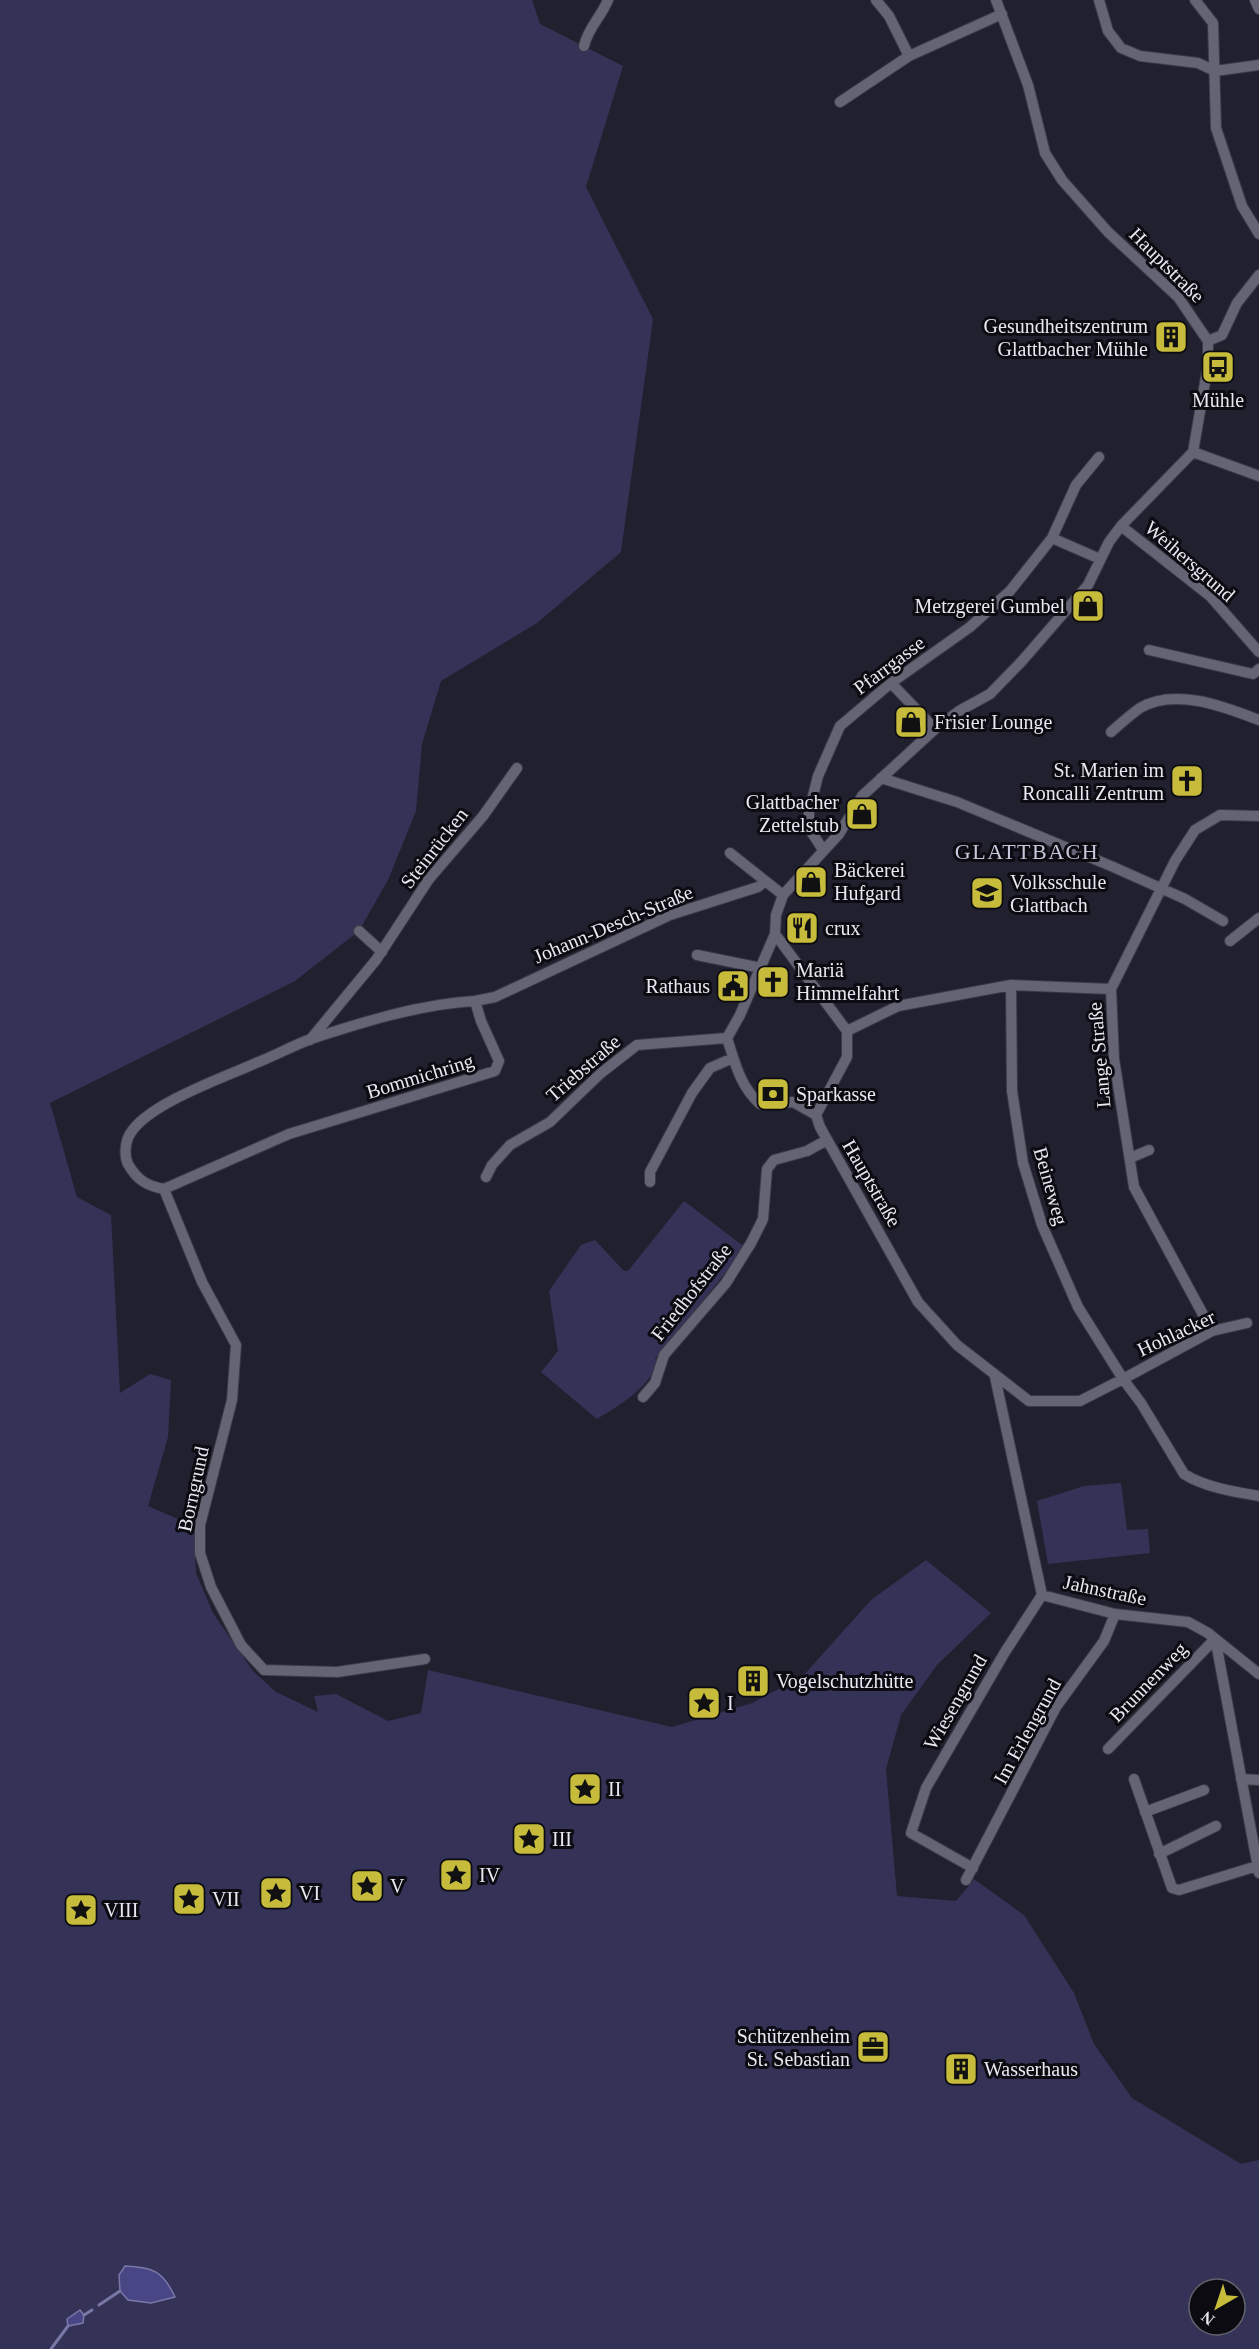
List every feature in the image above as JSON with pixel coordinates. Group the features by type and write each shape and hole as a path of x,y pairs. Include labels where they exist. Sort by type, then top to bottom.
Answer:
{"street":[{"path":"584,46 588,31 603,12 608,0"},
{"path":"876,0 890,16 909,56"},
{"name":"Hauptstraße","path":"996,0 1028,85 1045,153 1062,180 1108,232 1178,297 1198,322 1208,341"},
{"path":"1099,0 1108,31 1121,48 1140,56 1198,63 1215,71 1259,65"},
{"path":"1195,0 1213,23 1216,128 1242,206 1259,234"},
{"path":"1256,0 1259,9"},
{"path":"840,102 909,56 1002,14"},
{"path":"775,934 847,1030 847,1057 816,1115 793,1102 760,1104 748,1093 727,1038 775,934 776,915 783,896 839,834 862,796 911,754 935,729 959,711 990,694 1072,606 1088,585 1100,559 1121,526 1193,452 1208,365 1208,341 1222,335 1237,303 1259,275"},
{"path":"1193,452 1259,477"},
{"name":"Pfarrgasse","path":"823,850 810,828 809,812 818,776 840,726 891,683 970,627 1010,591 1052,538 1076,485 1099,457"},
{"name":"Weihersgrund","path":"1121,526 1210,596 1259,652"},
{"path":"1052,538 1100,559"},
{"path":"1149,650 1253,674 1259,669"},
{"path":"891,683 935,729"},
{"path":"1111,732 1142,707 1172,698 1224,707 1259,720"},
{"name":"Steinrücken","path":"309,1040 382,952 429,879 483,816 517,768"},
{"path":"881,778 957,802 1162,888 1223,921"},
{"name":"Lange Straße","path":"1212,1332 1134,1187 1114,1059 1111,989 1175,861 1195,830 1220,815 1259,816"},
{"path":"730,853 783,896"},
{"name":"Johann-Desch-Straße","path":"475,1001 495,997 670,915 758,887 765,881"},
{"path":"1230,941 1259,918"},
{"path":"359,930 382,952"},
{"path":"697,955 761,968"},
{"path":"847,1030 898,1006 1011,985 1111,989"},
{"name":"Beineweg","path":"1011,985 1012,1091 1023,1163 1042,1225 1078,1307 1123,1379"},
{"path":"164,1189 142,1182 133,1173 126,1160 130,1133 151,1114 212,1080 309,1040 451,1002 475,1001"},
{"name":"Bommichring","path":"164,1189 289,1134 495,1071 499,1061 481,1021 475,1001"},
{"name":"Triebstraße","path":"486,1177 492,1165 510,1145 550,1122 601,1074 637,1045 727,1038"},
{"path":"650,1182 650,1172 692,1093 710,1068 733,1058"},
{"name":"Hauptstraße","path":"816,1115 827,1140 918,1302 957,1345 995,1377 1029,1401 1080,1401 1123,1379"},
{"name":"Friedhofstraße","path":"643,1397 655,1383 664,1355 726,1283 751,1243 763,1219 767,1169 774,1160 807,1151 827,1140"},
{"path":"1130,1158 1149,1150"},
{"name":"Borngrund","path":"164,1189 202,1282 236,1345 232,1400 200,1525 200,1553 211,1587 241,1645 264,1670 337,1672 425,1659"},
{"name":"Hohlacker","path":"1123,1379 1212,1332 1247,1323"},
{"name":"Jahnstraße","path":"995,1377 1042,1595 1115,1614 1188,1622 1211,1636 1259,1674"},
{"path":"1123,1379 1141,1402 1184,1474 1191,1479 1259,1496"},
{"name":"Wiesengrund","path":"973,1868 911,1833 926,1788 1042,1595"},
{"name":"Im Erlengrund","path":"966,1880 1056,1707 1104,1641 1115,1614"},
{"path":"1134,1779 1170,1885 1175,1890 1258,1869 1211,1636"},
{"name":"Brunnenweg","path":"1108,1749 1211,1636"},
{"path":"1241,1779 1259,1780"},
{"path":"1145,1812 1204,1790"},
{"path":"1159,1854 1216,1826"}],"shaded area":[{"path":"0,0 532,0 540,24 623,66 586,187 653,319 621,552 537,623 441,681 422,744 416,811 388,880 359,931 295,981 50,1103 77,1197 111,1215 120,1393 150,1374 171,1380 168,1437 148,1506 194,1526 196,1573 213,1613 253,1671 276,1692 318,1712 314,1696 336,1694 388,1721 421,1713 428,1670 672,1727 752,1703 803,1676 871,1600 926,1560 991,1613 937,1665 901,1715 886,1769 897,1896 956,1901 974,1879 1024,1915 1074,1993 1094,2044 1132,2098 1241,2164 1259,2160 1259,2349 0,2349"},
{"path":"684,1201 746,1248 655,1359 659,1363 648,1380 624,1402 597,1419 541,1372 558,1351 549,1291 581,1245 595,1240 624,1271 628,1271"},
{"path":"1121,1483 1127,1530 1148,1529 1150,1553 1048,1564 1037,1501 1084,1486"},
{"path":"125,2266 150,2269 156,2272 166,2281 175,2297 151,2303 128,2300 120,2291 119,2275"},
{"path":"80,2310 84,2315 83,2323 68,2326 67,2319"}],"waterway":[{"name":"GLATTBACH","path":"99,2305 120,2291"},
{"name":"GLATTBACH","path":"84,2315 92,2310"},
{"name":"GLATTBACH","path":"51,2349 68,2326"}],"place":[{"name":"Gesundheitszentrum Glattbacher Mühle","path":"1171,337"},
{"name":"Mühle","path":"1218,367"},
{"name":"Metzgerei Gumbel","path":"1088,606"},
{"name":"Frisier Lounge","path":"911,722"},
{"name":"St. Marien im Roncalli Zentrum","path":"1187,781"},
{"name":"Glattbacher Zettelstub","path":"862,814"},
{"name":"Bäckerei Hufgard","path":"811,882"},
{"name":"Volksschule Glattbach","path":"987,893"},
{"name":"crux","path":"802,928"},
{"name":"Mariä Himmelfahrt","path":"773,982"},
{"name":"Rathaus","path":"733,986"},
{"name":"Sparkasse","path":"773,1094"},
{"name":"Vogelschutzhütte","path":"753,1681"},
{"name":"I","path":"704,1703"},
{"name":"II","path":"585,1789"},
{"name":"III","path":"529,1839"},
{"name":"IV","path":"456,1875"},
{"name":"V","path":"367,1886"},
{"name":"VI","path":"276,1893"},
{"name":"VII","path":"189,1899"},
{"name":"VIII","path":"81,1910"},
{"name":"Schützenheim St. Sebastian","path":"873,2047"},
{"name":"Wasserhaus","path":"961,2069"}],"district":[{"name":"GLATTBACH","path":"1027,851"}]}
